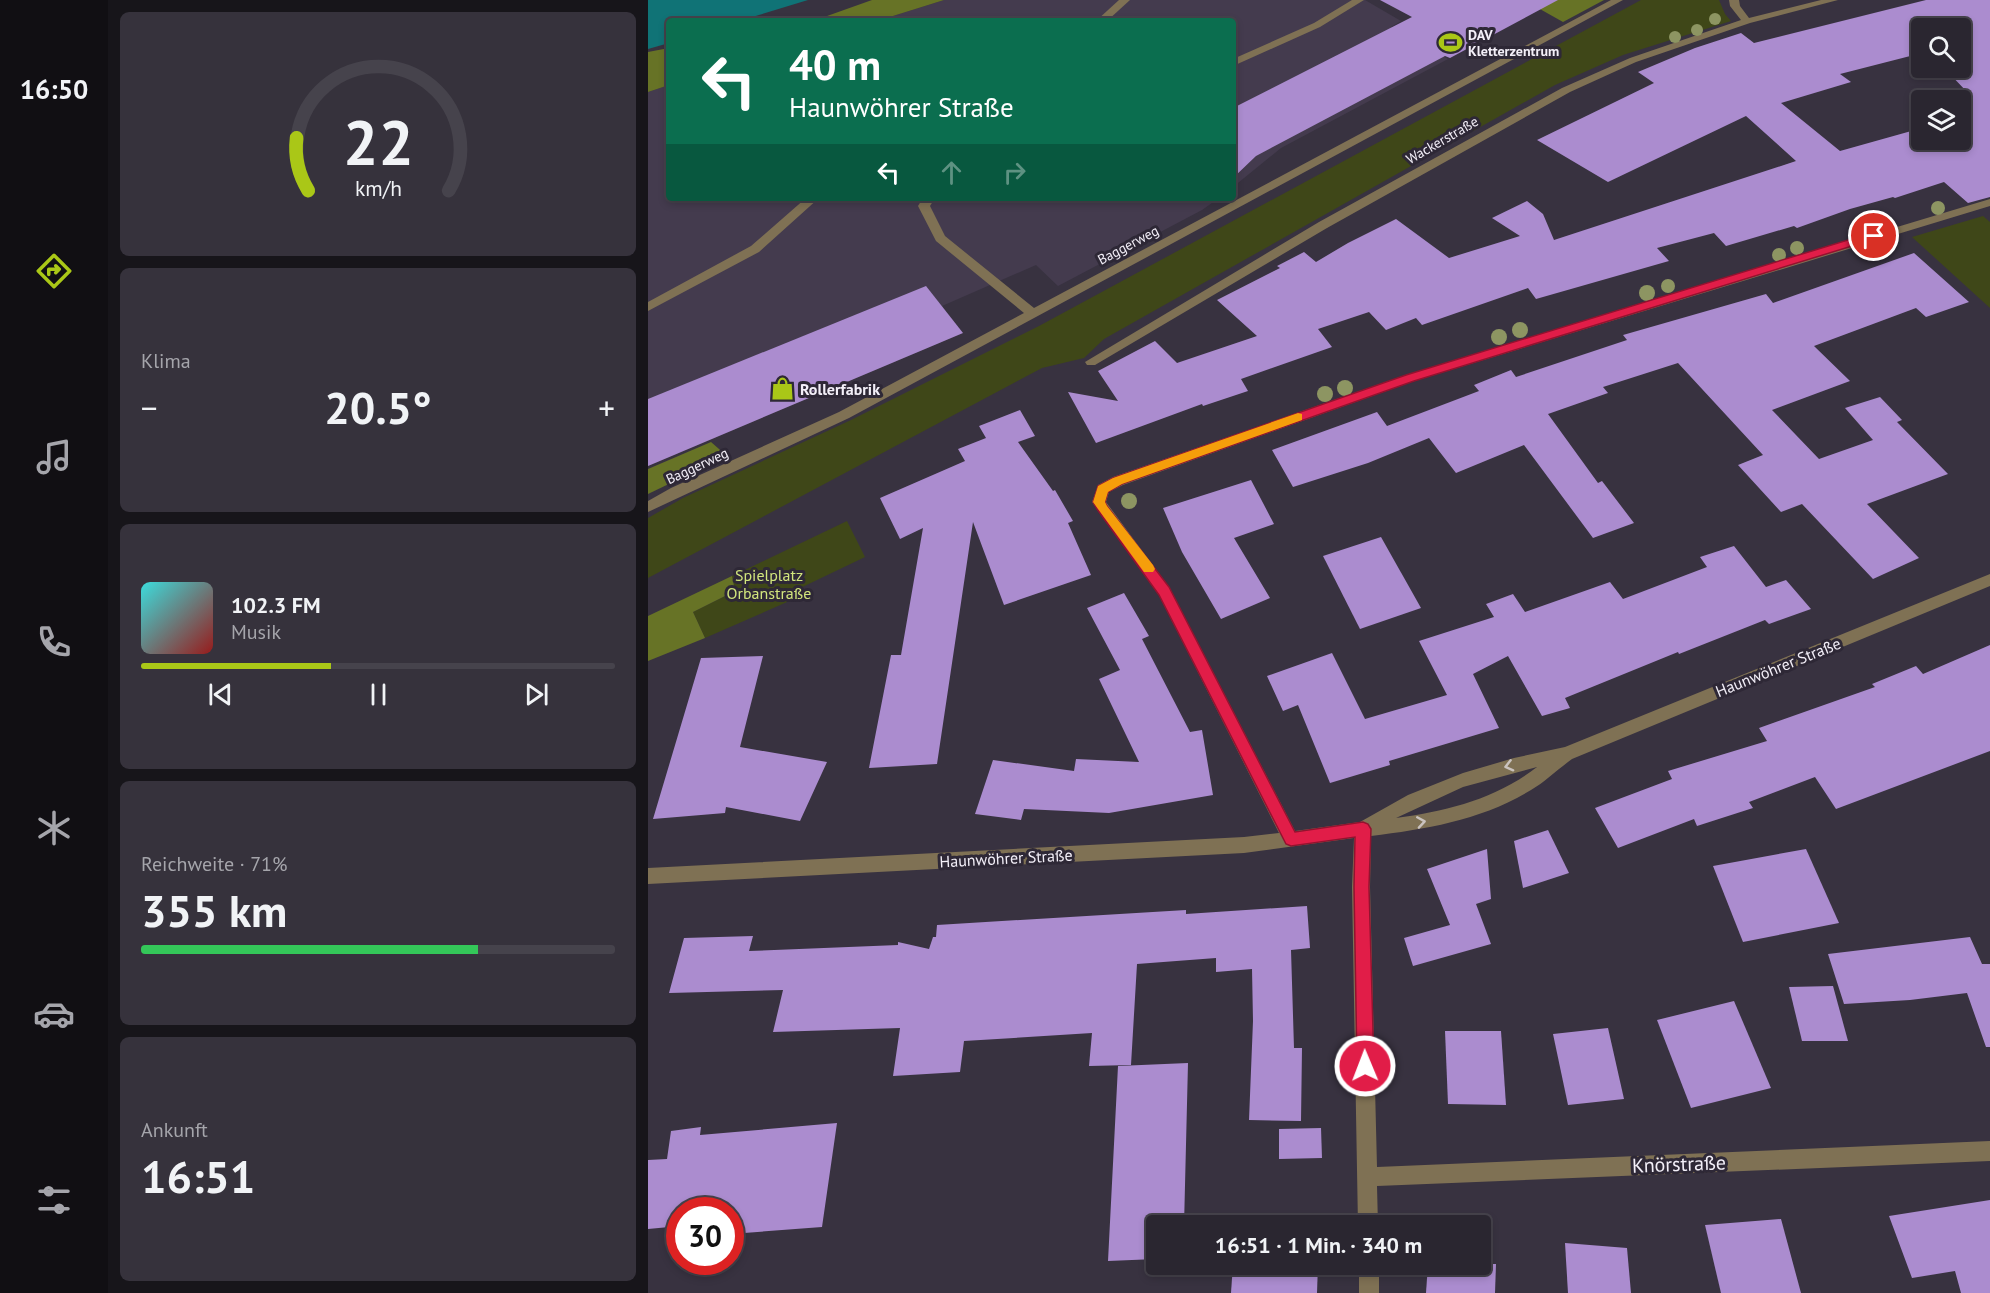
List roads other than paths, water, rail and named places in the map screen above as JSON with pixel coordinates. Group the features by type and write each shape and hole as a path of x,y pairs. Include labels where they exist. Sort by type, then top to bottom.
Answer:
{"street":[{"path":"1104,18 1125,0"},
{"path":"1236,62 1317,25 1359,0"},
{"name":"Baggerweg","path":"648,507 844,415 1618,0"},
{"path":"1734,0 1735,6 1747,21"},
{"name":"Wackerstraße","path":"1091,362 1323,225 1566,90 1633,60 1747,21 1833,0"},
{"path":"648,307 755,249 810,201"},
{"path":"927,201 924,206 940,238 1032,314"},
{"path":"1291,839 1164,591 1099,502 1103,489 1129,477 1410,378 1990,202"},
{"name":"Haunwöhrer Straße","path":"1363,829 1416,798 1465,778 1512,764 1566,754 1990,580"},
{"name":"Haunwöhrer Straße","path":"648,876 1194,849 1422,822 1479,808 1526,785 1566,754"},
{"path":"1363,829 1361,887 1368,1215"},
{"name":"Knörstraße","path":"1368,1178 1990,1151"},
{"path":"1369,1275 1369,1293"}],"place":[{"name":"DAV Kletterzentrum","path":"1450,43"},
{"name":"Rollerfabrik","path":"782,389"}],"park label":[{"name":"Spielplatz Orbanstraße","path":"769,584"}]}
